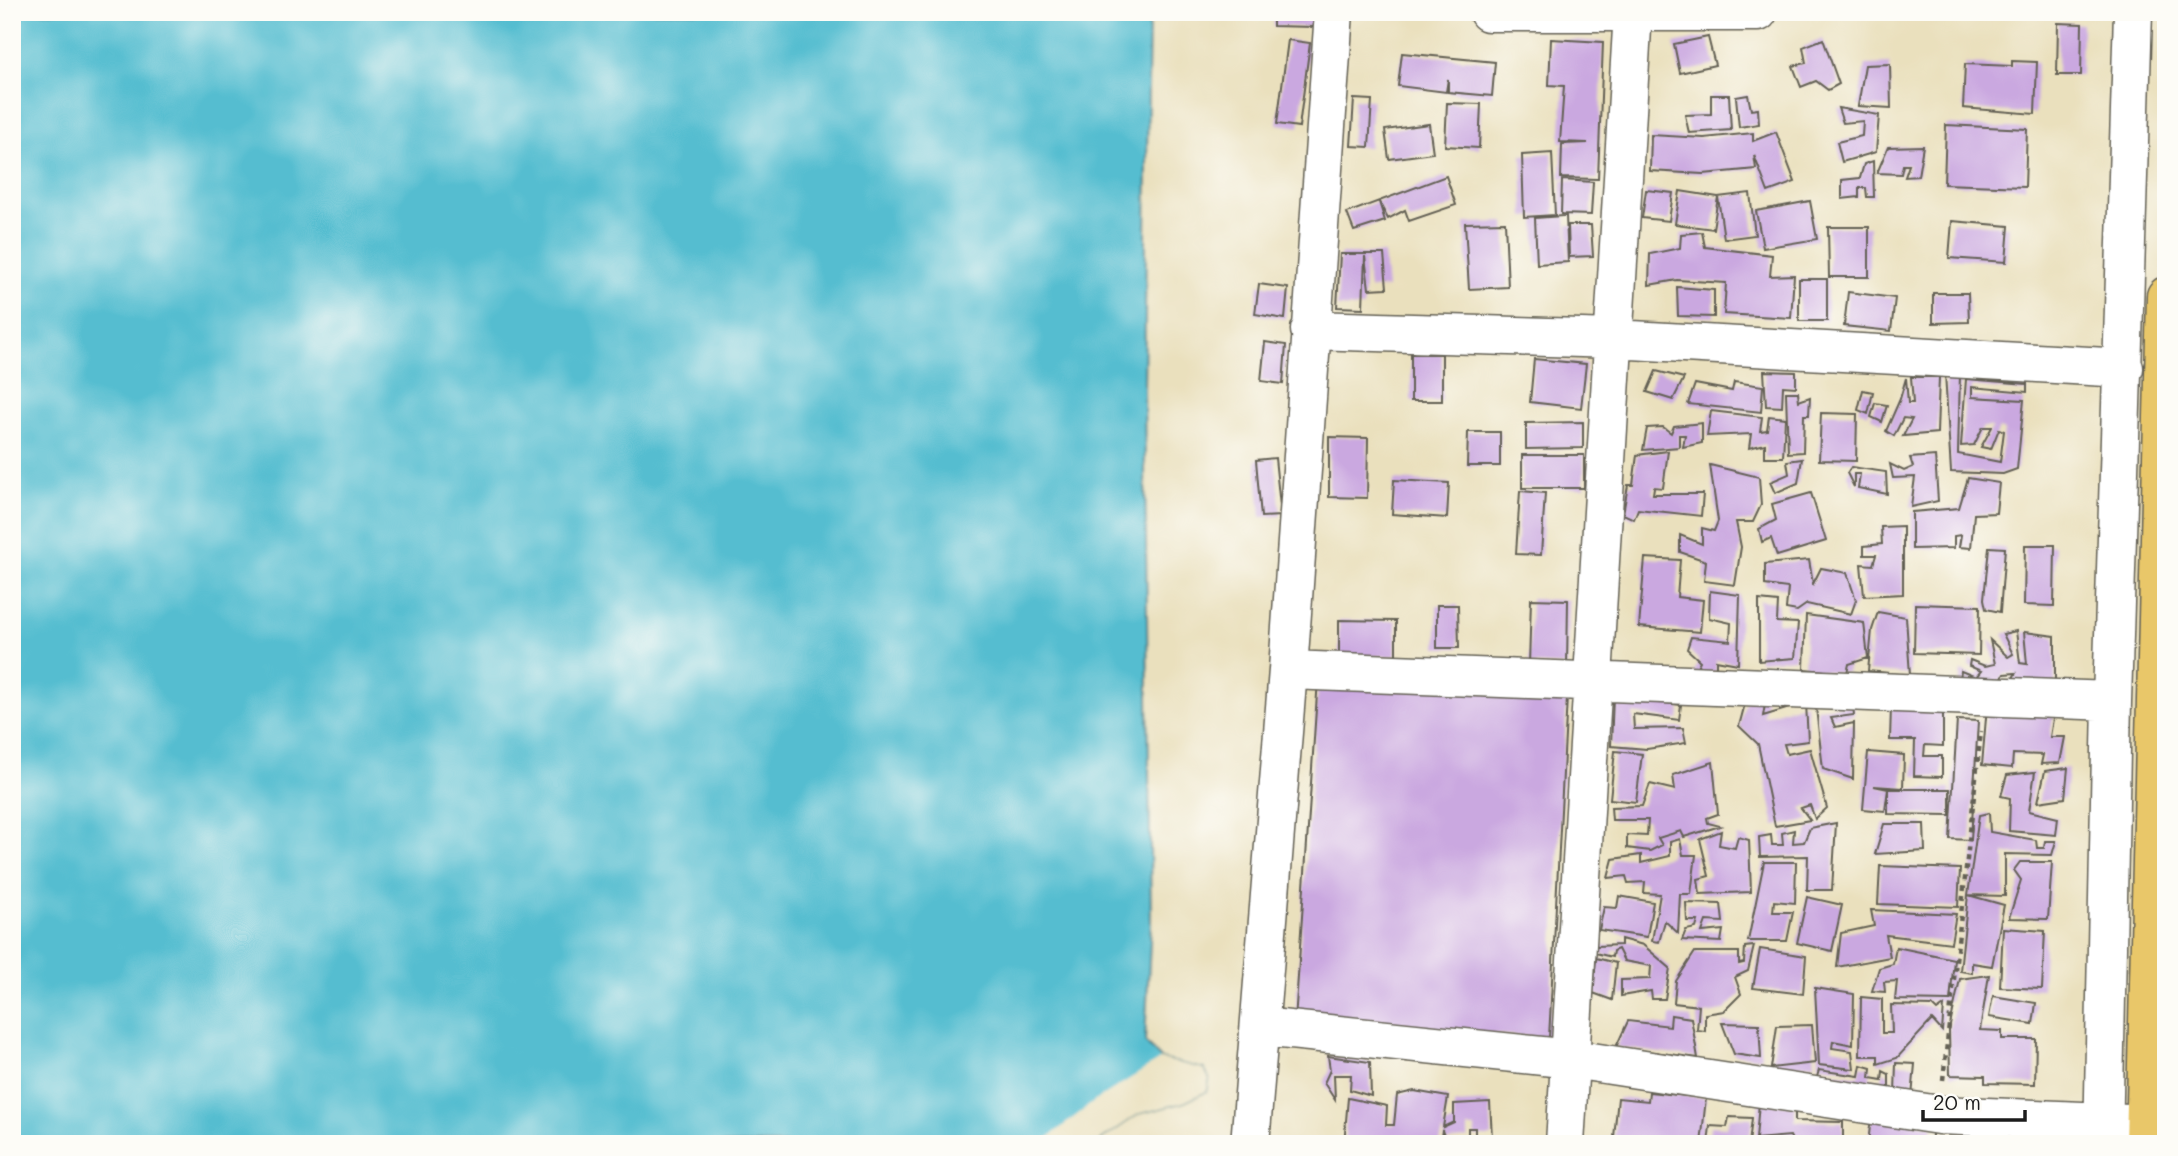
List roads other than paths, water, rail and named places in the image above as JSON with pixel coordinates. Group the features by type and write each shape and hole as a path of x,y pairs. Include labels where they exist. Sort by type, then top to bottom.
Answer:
{"highway":[{"path":"2145,1134 2166,296"}],"street":[{"path":"1250,1144 1288,670 1334,12"},
{"path":"1488,12 1758,12"},
{"path":"2103,1133 2112,701 2133,12"},
{"path":"1565,1144 1633,13"},
{"path":"1310,330 1614,339 2124,368"},
{"path":"1288,670 1594,684 2112,701"},
{"path":"1260,1027 1572,1059 1939,1115 2103,1133 2145,1134"}],"water":[{"path":"12,12 1149,12 1144,391 1151,922 1145,1042 1161,1059 1204,1069 1209,1079 1207,1091 1184,1102 1138,1114 1095,1144 12,1144"}]}
